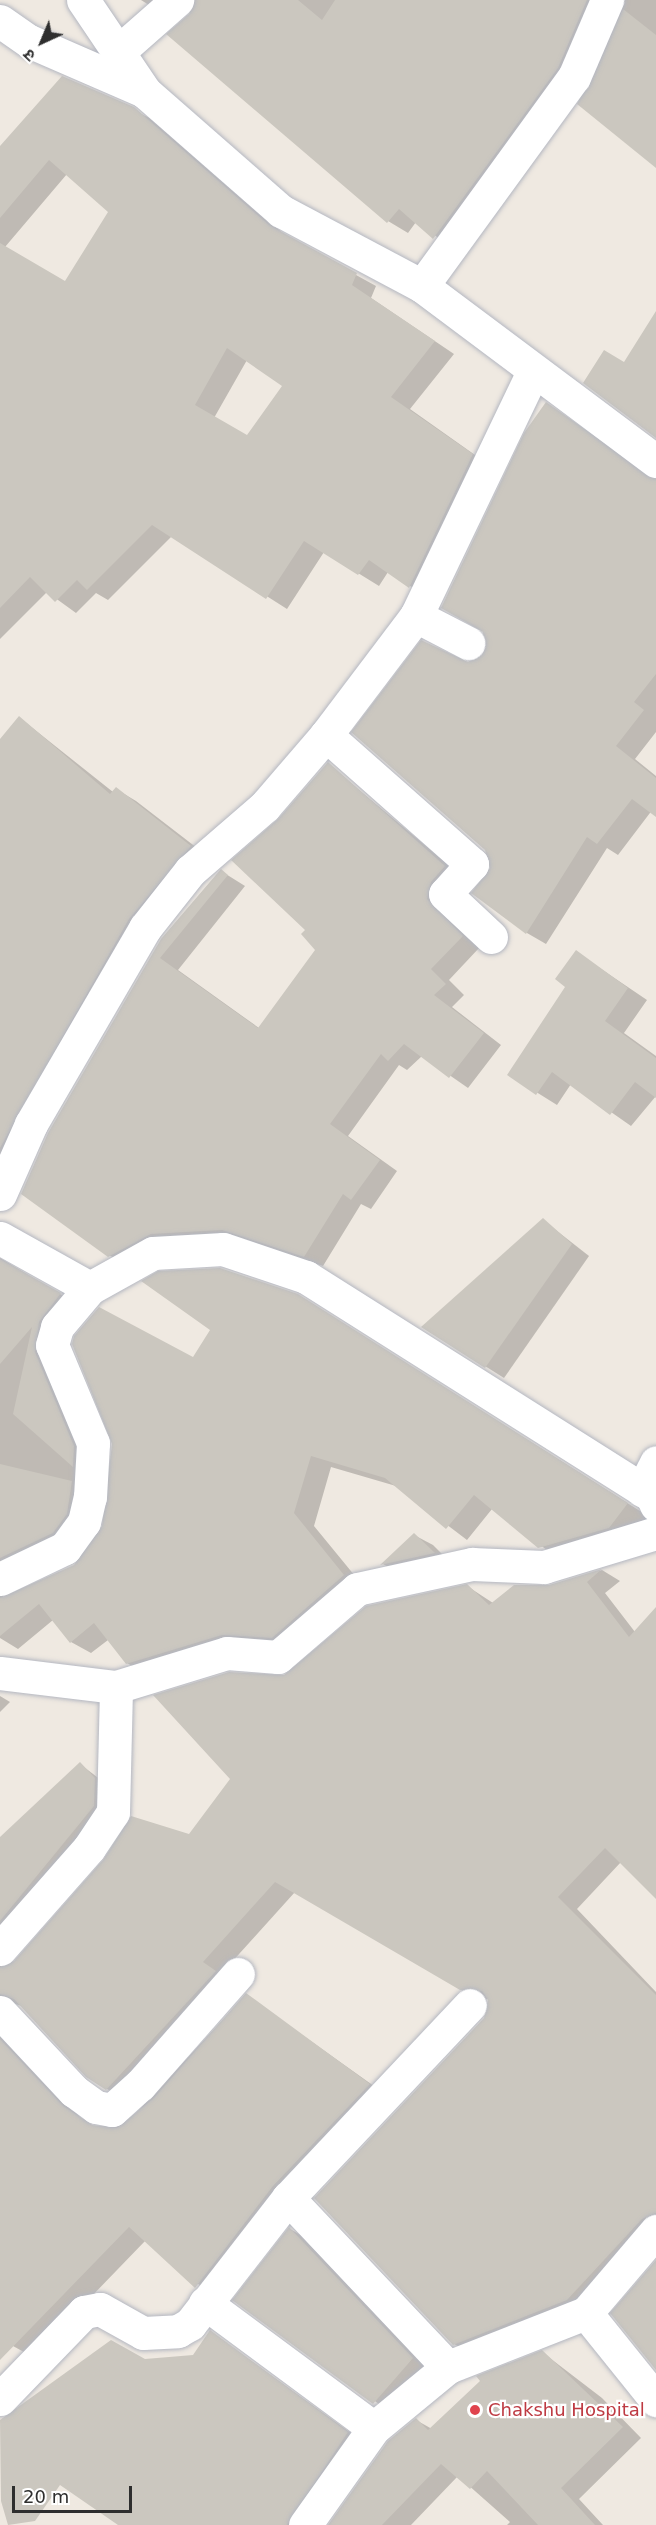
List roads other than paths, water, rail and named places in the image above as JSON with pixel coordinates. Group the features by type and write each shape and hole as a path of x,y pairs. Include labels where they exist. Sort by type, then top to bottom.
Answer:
{"street":[{"path":"83,0 145,92 282,211 422,286 656,461"},
{"path":"118,52 177,0"},
{"path":"422,286 574,77 607,0"},
{"path":"0,21 29,41 145,92"},
{"path":"0,1194 31,1124 145,928 190,871 265,806 326,735 416,616 534,372"},
{"path":"416,616 468,643"},
{"path":"326,735 472,864 445,894 491,937"},
{"path":"0,1238 90,1288"},
{"path":"0,1579 52,1557 84,1522 93,1443 87,1418 52,1345 57,1327 90,1288 153,1253 224,1250 268,1260 355,1306 651,1486"},
{"path":"0,1673 116,1687 227,1653 278,1657 357,1589 472,1564 544,1567 656,1533"},
{"path":"0,1949 90,1848 113,1812 116,1687"},
{"path":"0,2012 74,2091 96,2107 112,2110 140,2085 238,1974"},
{"path":"0,2399 84,2312 100,2309 143,2333 159,2334 190,2324 288,2198 470,2005"},
{"path":"288,2198 448,2367"},
{"path":"305,2525 374,2428 448,2367 586,2313 656,2231"},
{"path":"205,2303 374,2428"},
{"path":"586,2313 656,2400"}],"place":[{"name":"Chakshu Hospital","path":"475,2410"}]}
